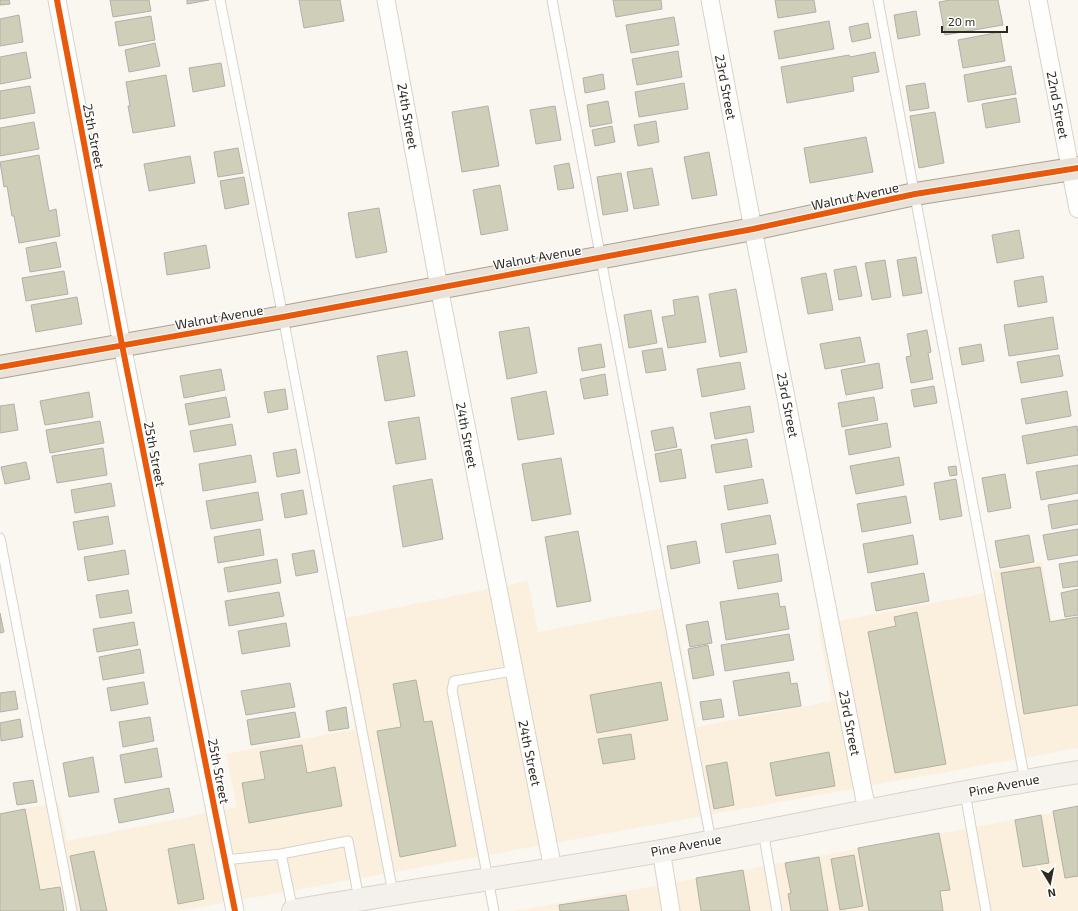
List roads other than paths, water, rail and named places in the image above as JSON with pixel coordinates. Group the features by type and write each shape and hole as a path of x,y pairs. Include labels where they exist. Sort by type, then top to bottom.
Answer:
{"main road":[{"name":"Walnut Avenue","path":"0,367 753,229 916,194 1074,169"},
{"name":"Pine Avenue","path":"293,911 393,893 553,869 661,850 867,810 1078,772"}],"street":[{"name":"25th Street","path":"57,0 122,345 235,911"},
{"name":"24th Street","path":"386,0 438,287 553,869"},
{"name":"23rd Street","path":"710,0 753,229 867,810"},
{"name":"22nd Street","path":"1038,0 1074,169 1078,209"},
{"path":"661,850 671,911"}],"lane":[{"path":"220,0 283,316 393,893"},
{"path":"552,0 711,840"},
{"path":"878,0 916,194 1025,781"},
{"path":"0,538 72,911"},
{"path":"494,911 452,690 454,682 513,671"},
{"path":"965,793 986,911"},
{"path":"763,831 777,911"},
{"path":"225,860 281,854 348,841 359,899"},
{"path":"281,854 293,911"}]}
